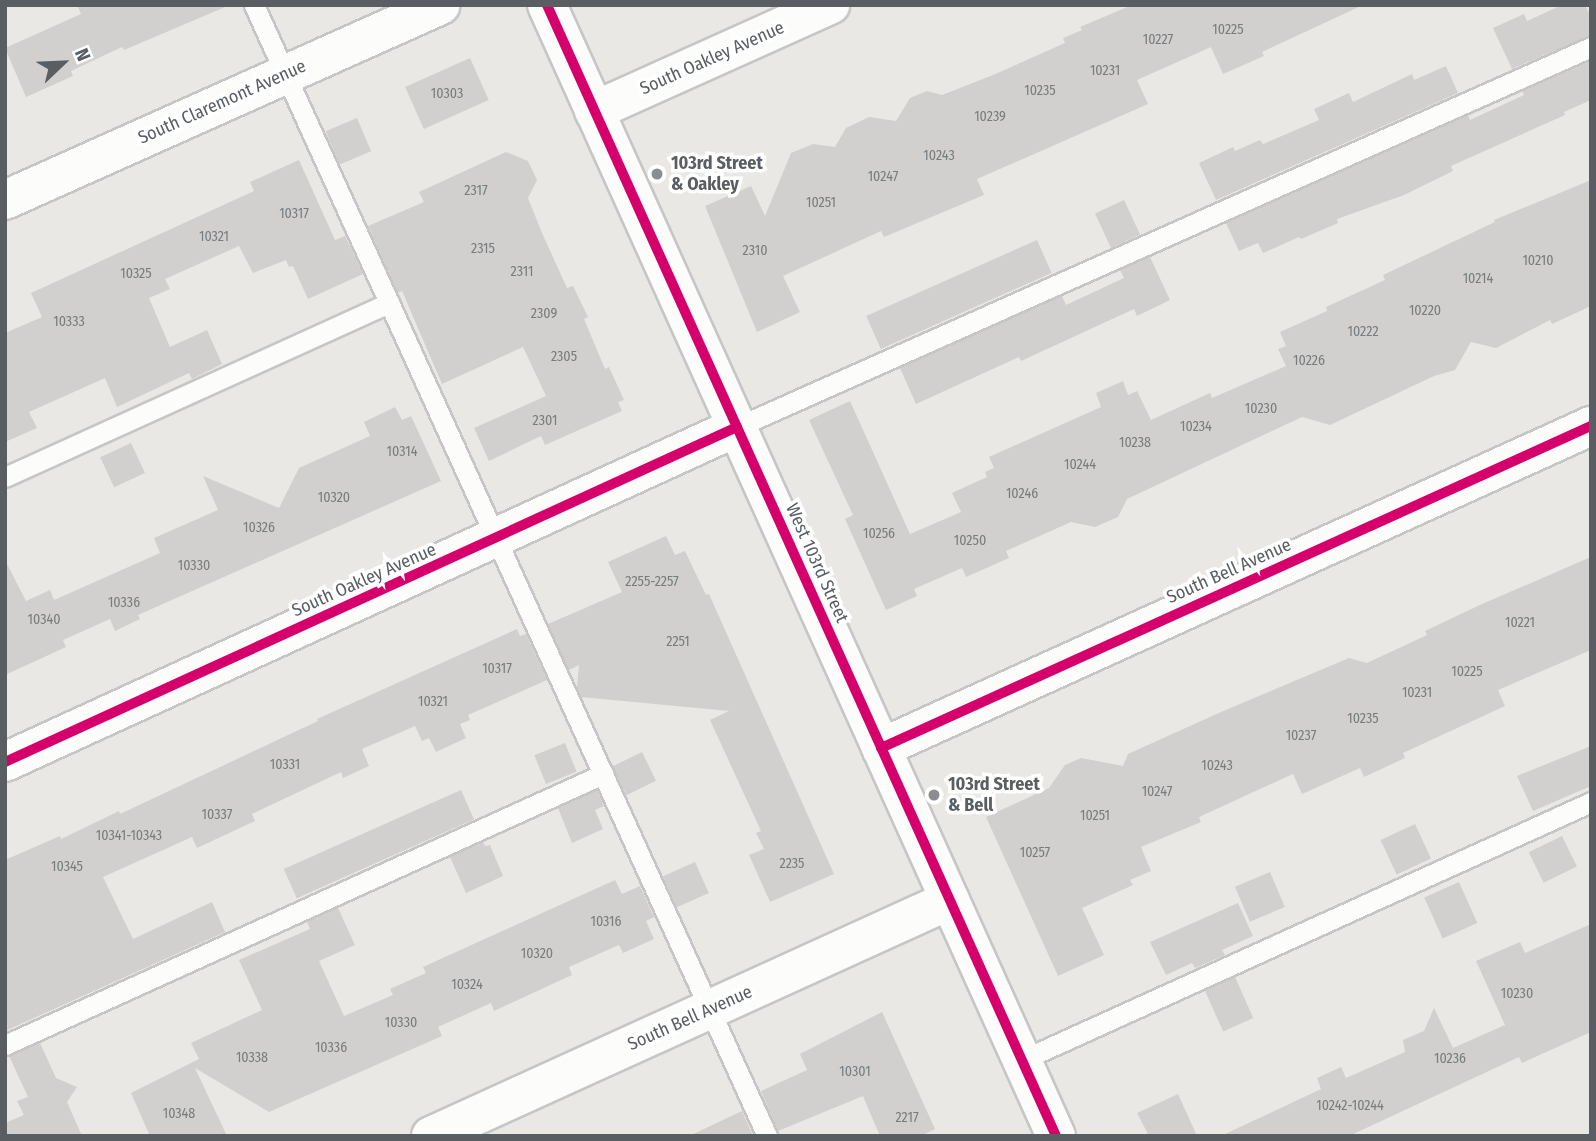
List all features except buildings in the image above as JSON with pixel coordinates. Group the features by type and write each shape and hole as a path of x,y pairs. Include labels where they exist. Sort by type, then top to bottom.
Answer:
{"street":[{"name":"South Claremont Avenue","path":"5,200 440,5"},
{"name":"West 103rd Street","path":"547,5 1056,1136"},
{"name":"South Oakley Avenue","path":"594,111 830,5"},
{"name":"South Bell Avenue","path":"881,748 1591,426"},
{"name":"South Oakley Avenue","path":"5,762 737,427"},
{"name":"South Bell Avenue","path":"430,1136 950,900"}],"lane":[{"path":"254,5 767,1136"},
{"path":"737,427 1591,47"},
{"path":"5,477 389,303"},
{"path":"5,1045 603,774"},
{"path":"1022,1060 1591,802"}],"cycle path":[{"path":"547,5 1056,1136"},
{"path":"881,748 1591,426"},
{"path":"5,762 737,427"}],"place":[{"name":"103rd Street & Oakley","path":"657,174"},
{"name":"103rd Street & Bell","path":"934,795"}]}
